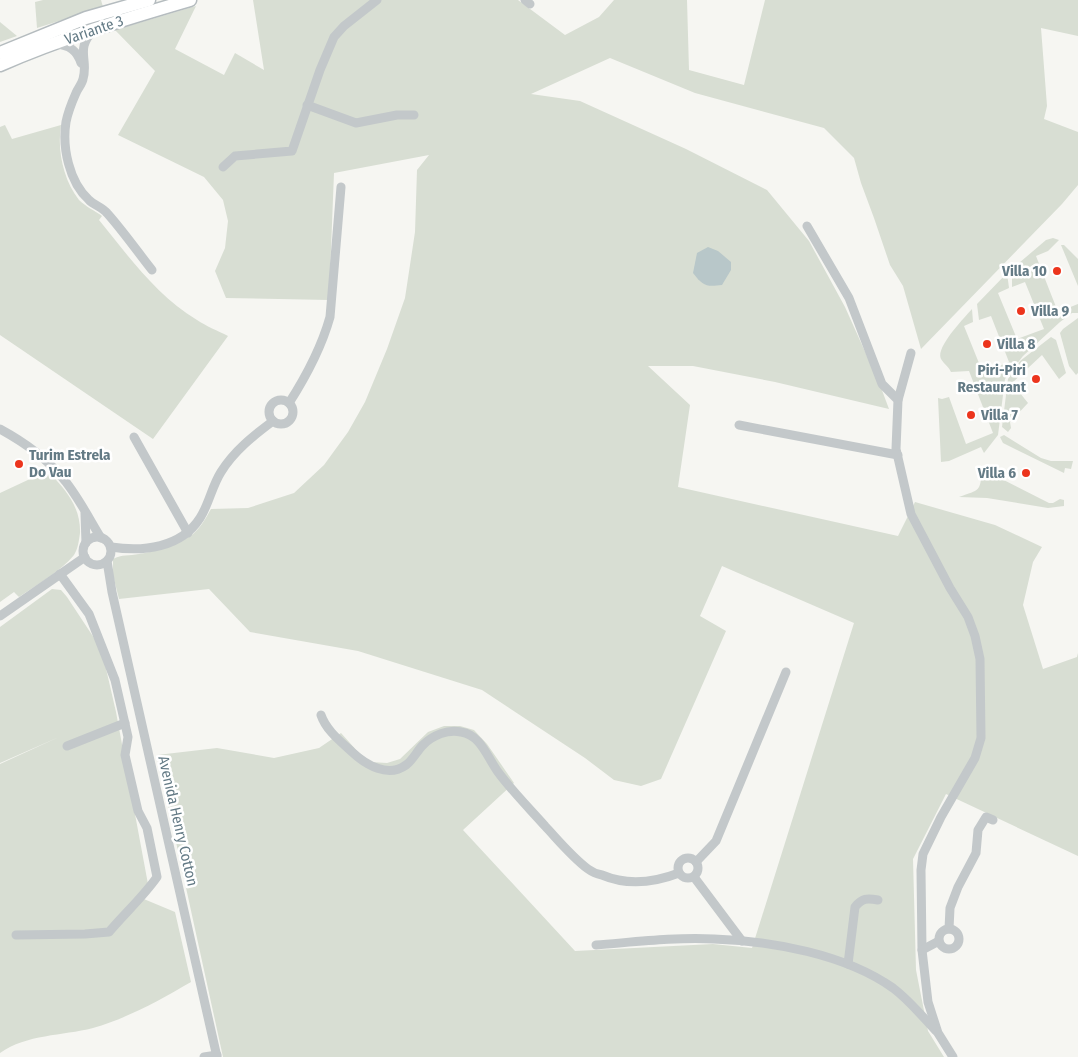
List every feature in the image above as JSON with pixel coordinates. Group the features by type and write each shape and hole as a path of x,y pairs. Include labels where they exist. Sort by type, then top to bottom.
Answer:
{"main road":[{"name":"Variante 3","path":"0,53 86,18 149,0"},
{"name":"Variante 3","path":"0,66 53,43 190,0"}],"street":[{"path":"223,167 235,156 292,151 307,105 334,37 344,26 377,0"},
{"path":"97,28 90,34 82,51 83,79 70,107 67,120 66,140 70,166 78,188 84,196 108,214 152,270"},
{"path":"53,43 63,44 73,49 77,53 84,72"},
{"path":"307,105 356,123 397,115 414,115"},
{"path":"289,403 310,369 330,317 341,188"},
{"path":"807,226 849,298 882,384 898,400"},
{"path":"911,353 898,400 898,455 911,514 950,588 968,617 975,636 980,659 981,738 975,758 941,817 923,854 921,870 922,950 928,1002 938,1033"},
{"path":"281,400 289,403 293,412 290,420 281,424 273,421 269,412 272,404 281,400"},
{"path":"111,547 138,550 154,549 188,533 200,518 220,473 237,451 273,421"},
{"path":"739,425 898,455"},
{"path":"0,429 17,438 41,456 61,476 101,538"},
{"path":"134,437 188,533"},
{"path":"85,512 86,543 83,551 85,557 96,565 105,577 112,592"},
{"path":"86,543 93,538 101,538 106,540 111,547 110,556 106,561 96,565"},
{"path":"0,616 85,557"},
{"path":"106,561 112,592"},
{"path":"16,936 109,932 146,892 157,877 147,828 138,811 125,754 128,738 115,680 89,614 60,574"},
{"name":"Avenida Henry Cotton","path":"112,592 217,1056"},
{"path":"696,862 716,842 786,672"},
{"path":"321,715 324,725 361,761 384,770 398,769 407,765 424,743 443,732 452,731 470,734 478,740 506,783 589,871 608,878 645,883 662,880 678,873"},
{"path":"67,746 125,723"},
{"path":"949,929 950,908 958,887 976,853 978,830 986,817 993,820"},
{"path":"678,873 678,866 682,859 691,858 696,862 698,870 694,877"},
{"path":"678,873 685,878 694,877"},
{"path":"694,877 742,941"},
{"path":"848,964 855,906 861,900 869,898 878,900"},
{"path":"949,929 958,934 960,940 958,946 952,950 946,949 939,941 941,933 949,929"},
{"path":"596,945 714,938 797,950 831,958 875,976 893,988 909,1001 938,1033 953,1057"},
{"path":"922,950 939,941"},
{"path":"204,1057 217,1056"}],"shaded area":[{"path":"43,0 101,0 103,7 37,28 35,2"},
{"path":"253,0 518,0 565,35 599,17 614,0 687,0 689,70 744,85 765,0 1078,0 1078,36 1041,28 1047,106 1044,119 1078,132 1078,185 1062,204 921,349 903,286 890,265 854,158 824,128 695,93 610,58 531,94 580,101 686,149 767,190 809,241 845,307 889,409 775,382 693,366 648,366 690,405 678,487 898,536 915,502 995,525 1042,547 1033,562 1023,605 1043,669 1077,657 1078,653 1078,856 946,794 913,859 916,970 928,1031 944,1057 223,1057 157,755 217,748 274,758 319,748 341,733 358,752 371,762 387,763 400,759 428,732 444,726 460,726 474,730 487,744 514,783 463,830 575,951 713,944 752,948 854,623 722,566 700,616 726,631 661,779 641,786 614,780 585,758 482,690 358,651 250,632 209,589 119,599 113,575 113,559 116,557 152,551 182,541 196,531 211,509 248,508 294,493 324,465 348,432 365,402 387,349 405,298 415,232 417,170 429,155 334,173 329,300 226,298 215,271 225,248 228,221 223,200 204,177 118,135 155,71 115,30 196,6 175,49 224,75 235,53 264,70"},
{"path":"0,22 17,36 0,42"},
{"path":"5,125 12,139 61,125 62,164 73,192 79,200 102,216 99,220 121,248 169,299 201,322 228,336 153,439 0,335 0,127"},
{"path":"1053,238 1059,240 1048,251 1036,256 1058,312 1078,304 1078,313 1072,313 1060,322 1023,356 1005,379 998,435 984,453 981,447 949,461 941,462 938,398 949,397 966,444 993,433 969,371 951,372 941,359 942,348 951,333 972,309 973,322 964,326 983,373 1009,362 991,316 979,320 977,304 1007,273 1009,288 998,293 1017,339 1044,329 1025,282 1012,287 1012,269 1046,240"},
{"path":"1061,245 1064,245 1078,259 1078,286"},
{"path":"708,247 718,251 731,262 731,270 722,285 705,285 693,273 697,253"},
{"path":"1078,318 1078,373 1076,375 1069,366 1060,333"},
{"path":"1051,337 1056,340 1066,373 1059,379 1042,355 1012,383 1028,403 1010,422 1011,428 1008,432 1002,427 1008,379 1020,361"},
{"path":"1004,435 1041,458 1051,461 1073,461 1071,469 1065,468 1064,473 1003,443 1000,437"},
{"path":"982,469 1049,503 1060,499 1064,500 1064,506 1048,508 987,498 959,497 978,489 981,482"},
{"path":"47,471 66,491 75,506 80,524 76,550 69,561 40,583 19,597 14,592 0,602 0,493"},
{"path":"52,589 61,590 67,597 100,647 116,712 148,884 139,897 175,912 191,982 144,1008 106,1024 81,1031 45,1036 22,1042 0,1053 0,764 59,737 0,763 0,627"}],"place":[{"name":"Villa 10","path":"1057,271"},
{"name":"Villa 9","path":"1021,311"},
{"name":"Villa 8","path":"987,344"},
{"name":"Piri-Piri Restaurant","path":"1036,379"},
{"name":"Villa 7","path":"971,415"},
{"name":"Turim Estrela Do Vau","path":"19,464"},
{"name":"Villa 6","path":"1026,473"}]}
